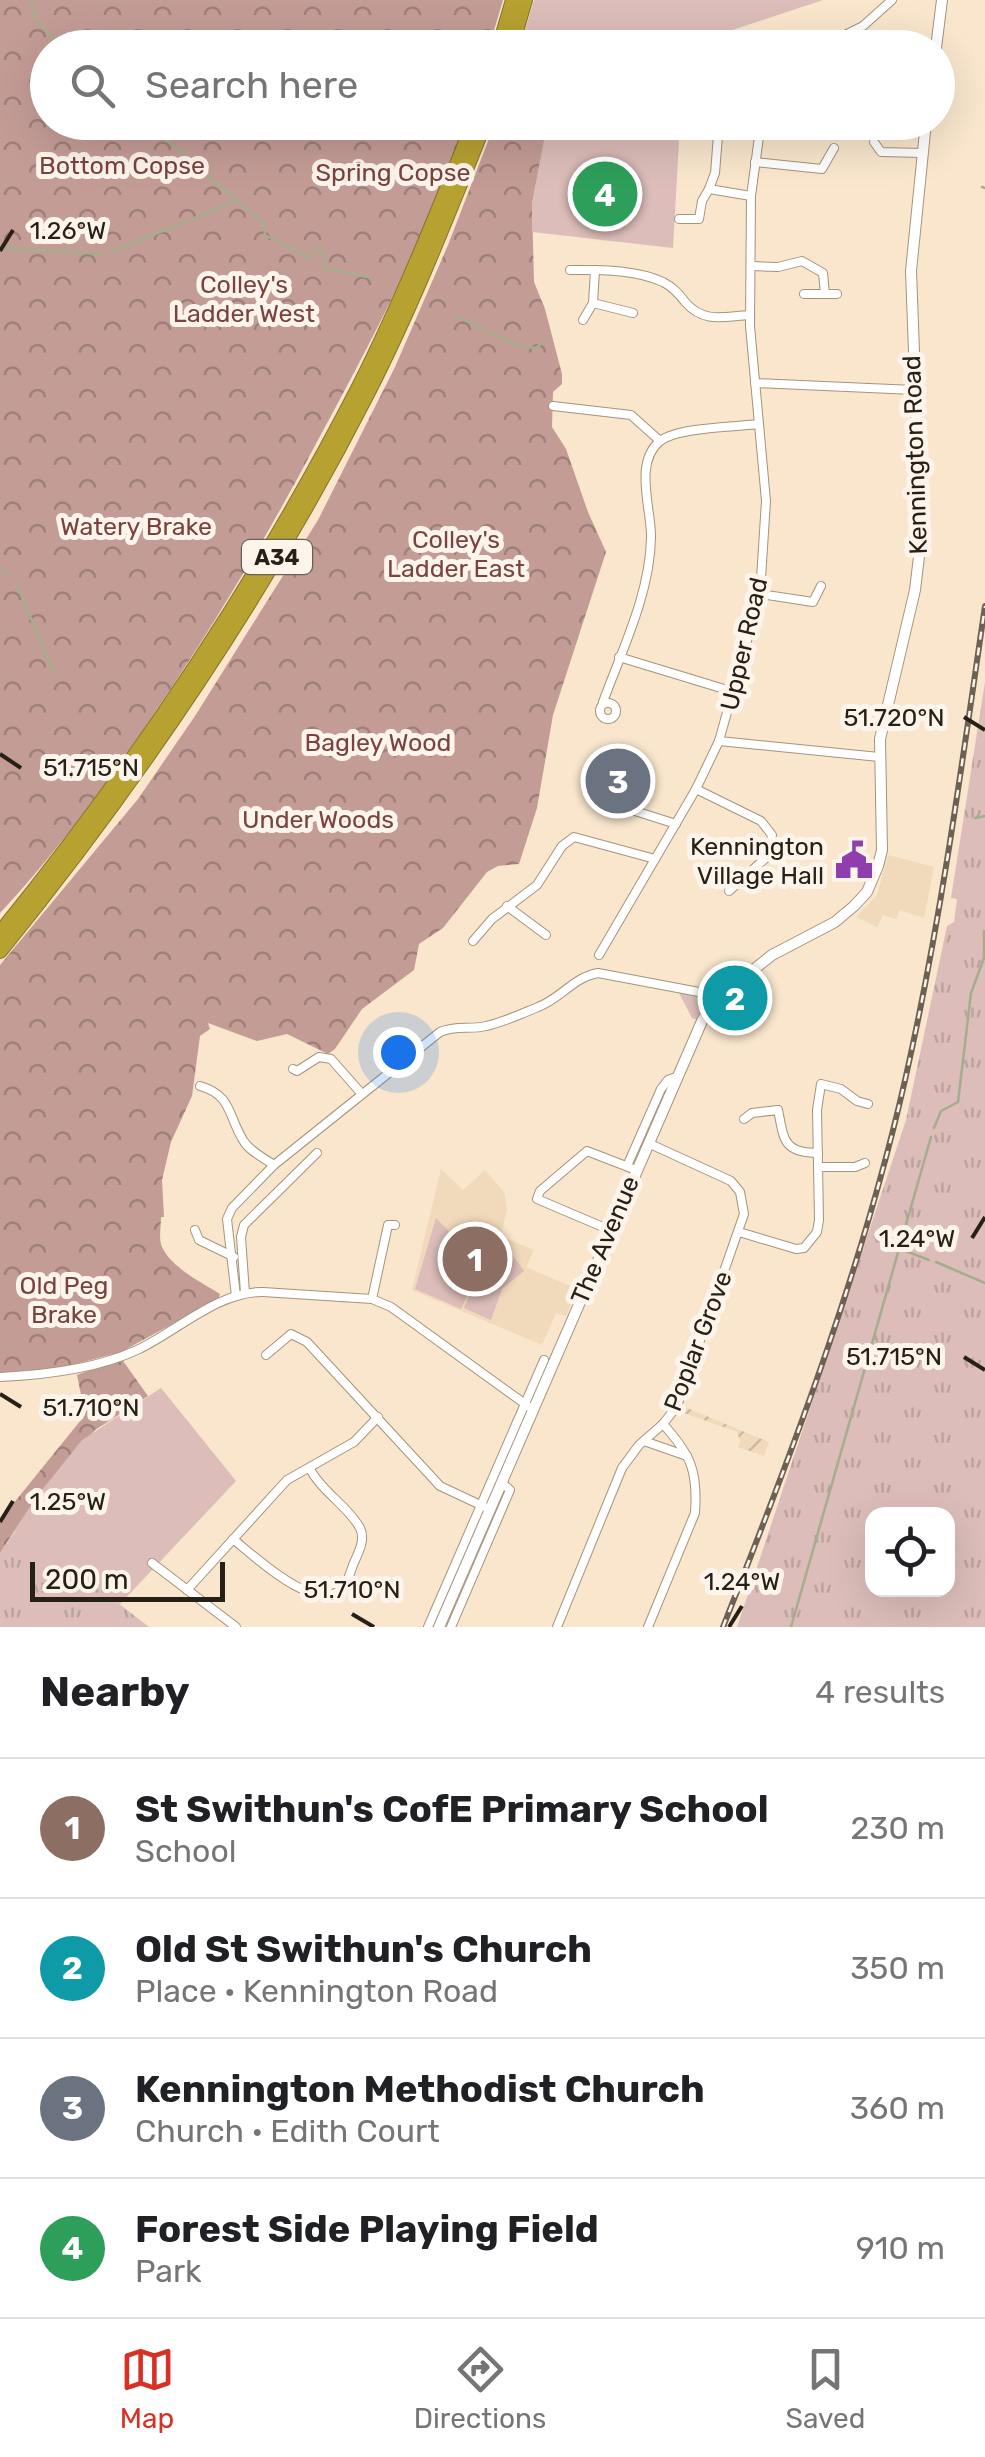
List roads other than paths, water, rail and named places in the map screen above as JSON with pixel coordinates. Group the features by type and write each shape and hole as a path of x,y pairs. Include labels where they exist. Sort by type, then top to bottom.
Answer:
{"highway":[{"path":"504,30 512,0"},
{"path":"516,30 525,0"},
{"name":"A34","path":"0,932 120,780 244,592 358,388 420,257 467,140"},
{"name":"A34","path":"0,951 139,772 254,598 384,360 478,140"}],"street":[{"path":"854,30 892,0"},
{"path":"938,30 942,0"},
{"path":"679,219 699,219 702,201 715,173 718,140"},
{"name":"Upper Road","path":"599,955 696,789 719,741 760,594 766,501 750,314 751,196 758,140"},
{"name":"Kennington Road","path":"714,1002 772,954 835,922 867,892 876,876 882,850 879,757 919,561 920,467 911,271 924,140"},
{"path":"874,142 881,152 922,153"},
{"path":"755,162 822,169 834,148"},
{"path":"710,190 751,196"},
{"path":"752,266 778,267 802,261 809,250"},
{"path":"802,261 823,273 825,294"},
{"path":"570,270 595,270 664,282 704,317 750,314"},
{"path":"583,320 593,303 595,270"},
{"path":"804,294 837,294"},
{"path":"593,303 633,313"},
{"path":"755,383 914,390"},
{"path":"552,406 631,414 660,441"},
{"path":"604,702 650,566 652,525 646,472 649,458 660,441 679,434 759,424"},
{"path":"760,594 812,602 821,586"},
{"path":"620,657 734,692"},
{"path":"719,741 879,757"},
{"path":"696,789 761,820 772,835 768,856 729,891"},
{"path":"590,791 676,824"},
{"path":"474,941 492,919 537,885 562,846 574,837 655,859"},
{"path":"508,906 546,935"},
{"path":"241,1295 227,1219 230,1213 274,1165 440,1032 455,1027 482,1028 540,1007 589,974 607,972 686,989 714,1002"},
{"name":"The Avenue","path":"428,1627 610,1230 632,1168 648,1143 714,1002"},
{"path":"294,1069 297,1071 319,1057 331,1058 361,1093"},
{"path":"610,1230 537,1200 544,1186 583,1153 596,1152 632,1168 661,1089 676,1077"},
{"path":"739,1232 804,1248 820,1220 817,1110 821,1084 842,1089 855,1100 868,1104"},
{"path":"200,1086 216,1090 234,1115 244,1144 274,1165"},
{"path":"744,1120 756,1111 778,1110 782,1136 790,1147 818,1153"},
{"name":"Poplar Grove","path":"557,1627 622,1468 677,1406 744,1214 735,1185 724,1176 648,1143"},
{"path":"241,1295 241,1230 258,1207 317,1153"},
{"path":"819,1167 865,1164"},
{"path":"372,1299 388,1224 395,1225"},
{"path":"194,1233 208,1245 234,1257"},
{"path":"0,1377 31,1376 132,1352 241,1295 372,1299 392,1307 528,1407"},
{"path":"266,1354 291,1334 300,1337 322,1354 440,1486 485,1507"},
{"name":"The Avenue","path":"439,1627 485,1507 501,1482 544,1360"},
{"path":"187,1590 288,1480 354,1442 378,1417"},
{"path":"648,1627 695,1513 696,1480 689,1457 663,1424"},
{"path":"644,1441 689,1457"},
{"path":"233,1539 294,1586 321,1596 344,1588 362,1544 360,1529 321,1487 310,1469"},
{"name":"The Avenue","path":"451,1627 510,1490 501,1482"},
{"path":"152,1563 236,1627"}],"waterway":[{"path":"31,0 38,23 46,30"},
{"path":"167,140 201,170"},
{"path":"208,176 264,223 265,235 309,258 320,248 326,257 324,268 372,278"},
{"path":"111,252 234,202"},
{"path":"0,248 101,254"},
{"path":"454,315 518,346 536,348 544,341"},
{"path":"0,568 9,574"},
{"path":"16,583 54,673"},
{"path":"975,818 985,816"},
{"path":"934,1128 941,1111 958,1102 971,993 984,958 984,931"},
{"path":"791,1627 931,1137"},
{"path":"898,1248 929,1260"},
{"path":"936,1262 985,1283"}],"railway":[{"path":"723,1627 829,1344 894,1127 933,942 985,606"}],"place":[{"name":"Forest Side Playing Field","path":"605,194"},
{"name":"Kennington Methodist Church","path":"618,781"},
{"name":"Kennington Village Hall","path":"854,860"},
{"name":"Old St Swithun's Church","path":"735,998"},
{"name":"St Swithun's CofE Primary School","path":"475,1259"}],"park label":[{"name":"Bottom Copse","path":"122,165"},
{"name":"Spring Copse","path":"393,172"},
{"name":"Colley's Ladder West","path":"244,298"},
{"name":"Watery Brake","path":"136,526"},
{"name":"Colley's Ladder East","path":"456,554"},
{"name":"Bagley Wood","path":"378,742"},
{"name":"Under Woods","path":"318,819"},
{"name":"Old Peg Brake","path":"64,1300"}]}
